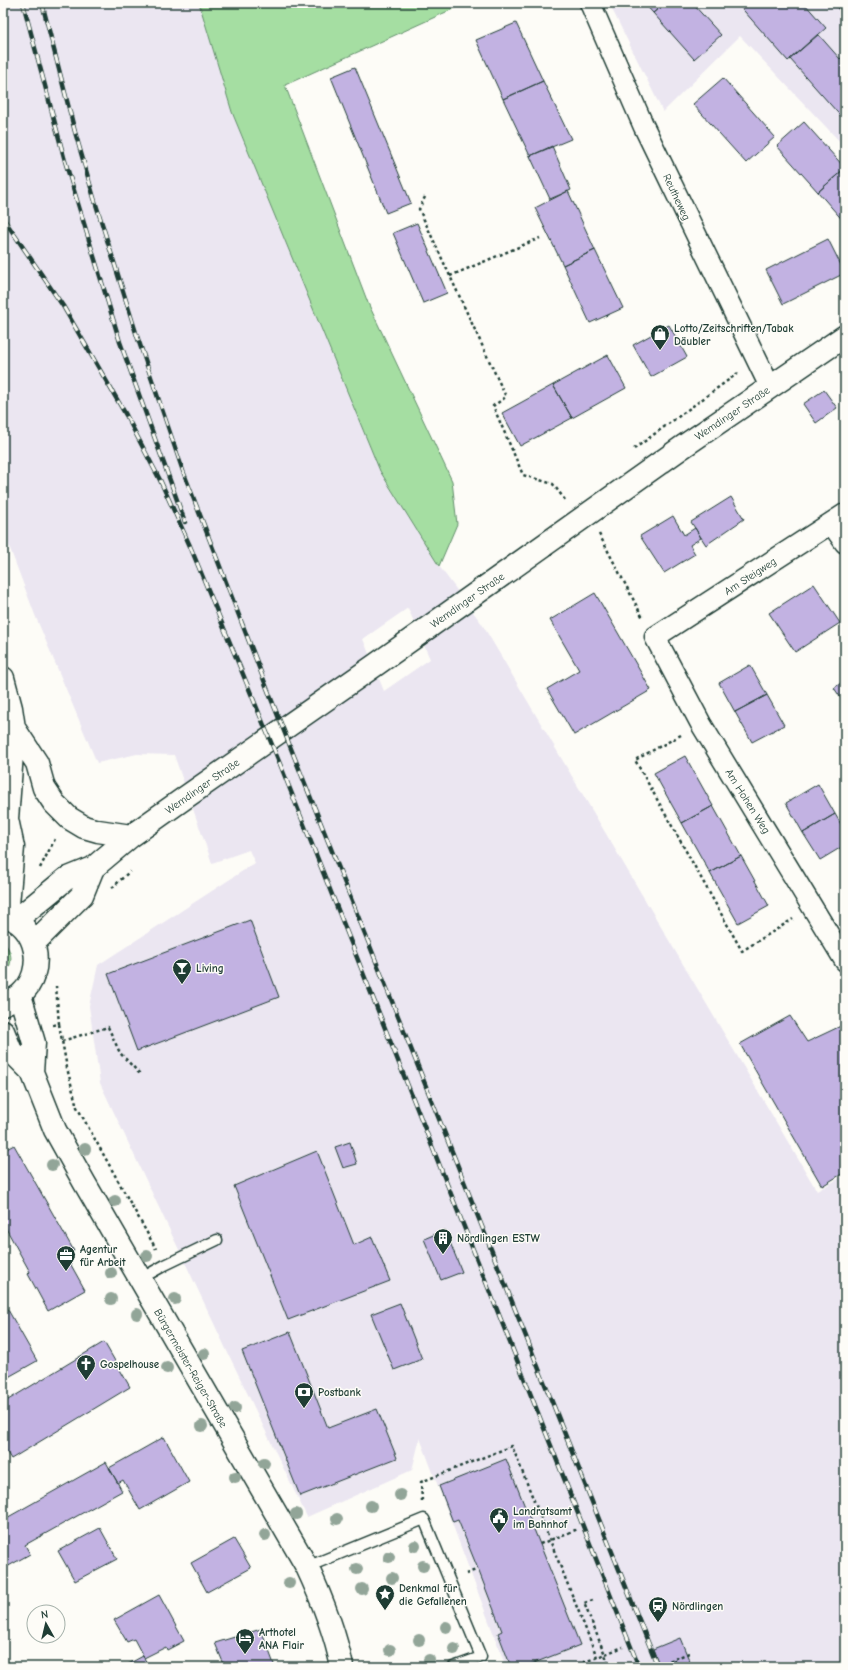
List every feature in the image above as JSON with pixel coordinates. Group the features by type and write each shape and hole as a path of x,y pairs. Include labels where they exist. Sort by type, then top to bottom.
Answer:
{"main road":[{"name":"Wemdinger Straße","path":"9,917 66,880 93,868 131,836 680,448 845,336"},
{"path":"3,678 11,708 14,728 5,823 13,847 9,917 29,934 34,943 36,954 36,966 33,977 27,987 11,999"},
{"path":"14,728 37,763 44,788 54,803 69,818 84,827 98,831 131,836"},
{"name":"Wemdinger Straße","path":"34,943 82,895 93,868"},
{"name":"Bürgermeister-Reiger-Straße","path":"11,999 34,1043 32,1072"},
{"name":"Bürgermeister-Reiger-Straße","path":"3,1031 11,1051 32,1072 55,1130 307,1567 329,1618 342,1667"}],"street":[{"name":"Reutheweg","path":"590,3 644,127 770,387"},
{"path":"838,519 845,543"},
{"name":"Am Steigweg","path":"655,637 838,519"},
{"name":"Am Hohen Weg","path":"655,637 701,724 845,961"}],"lane":[{"path":"140,1279 164,1265 217,1240"},
{"path":"307,1567 424,1519 481,1656 453,1667"}],"path":[{"path":"425,197 419,209 506,398 493,406 523,475 553,484 565,501"},
{"path":"450,276 540,238"},
{"path":"599,534 642,617 655,637"},
{"path":"701,724 635,760 742,951 813,907"},
{"path":"11,882 30,885 61,829 69,818"},
{"path":"59,1024 77,1107 164,1265"},
{"path":"62,1042 108,1027 120,1053 140,1074"},
{"path":"424,1519 421,1482 512,1446 597,1657"},
{"path":"540,1544 578,1529"},
{"path":"593,1600 584,1603 610,1667"},
{"path":"572,1667 580,1666 597,1657 623,1647"},
{"path":"664,1663 689,1653"},
{"path":"674,1660 677,1667"}],"shaded area":[{"path":"3,3 199,3 232,112 380,471 439,566 482,624 817,1191 845,1175 845,1667 506,1667 420,1438 412,1470 307,1517 100,1083 89,1006 98,965 255,863 249,850 212,863 174,755 137,754 97,763 35,615 3,530","holes":["408,608 430,659 384,691 363,639"]},
{"path":"609,3 845,3 845,147 740,36 663,112"}],"green space":[{"path":"199,3 466,3 285,85 368,303 452,481 457,524 439,566 380,471 232,112"},
{"path":"3,942 9,950 11,959 9,968 3,976"}],"building":[{"path":"644,3 665,3 653,13"},
{"path":"665,3 692,3 721,35 694,59 653,13"},
{"path":"737,3 804,3 826,28 788,61"},
{"path":"833,3 845,3 845,17"},
{"path":"516,23 543,81 503,99 476,40"},
{"path":"818,34 840,59 845,54 845,121 790,59"},
{"path":"355,67 411,203 386,213 331,77"},
{"path":"723,78 775,137 746,163 693,104"},
{"path":"543,81 571,139 530,156 503,99"},
{"path":"804,122 845,168 818,192 777,146"},
{"path":"552,146 571,190 550,199 530,156"},
{"path":"845,168 845,223 818,192"},
{"path":"568,191 595,250 563,265 535,208"},
{"path":"417,223 447,293 423,303 393,233"},
{"path":"828,239 845,273 783,304 766,270"},
{"path":"595,250 623,308 590,323 563,265"},
{"path":"669,325 687,357 651,377 633,345"},
{"path":"608,355 626,388 572,418 553,385"},
{"path":"553,385 572,418 520,446 502,413"},
{"path":"824,390 837,408 816,423 803,404"},
{"path":"731,497 744,519 706,545 691,522"},
{"path":"673,516 684,535 695,528 701,538 690,545 695,554 664,573 640,536"},
{"path":"814,584 840,623 795,652 769,613"},
{"path":"595,593 651,690 574,735 547,689 579,670 550,620"},
{"path":"750,665 767,695 735,712 719,683"},
{"path":"845,680 845,704 834,688"},
{"path":"767,695 784,725 752,742 735,712"},
{"path":"685,756 713,806 682,823 654,773"},
{"path":"818,784 835,814 803,833 786,803"},
{"path":"713,806 741,856 710,873 682,823"},
{"path":"835,814 845,831 845,845 820,860 803,833"},
{"path":"741,856 769,906 738,923 710,873"},
{"path":"250,920 279,997 137,1051 108,974"},
{"path":"790,1016 807,1042 845,1024 845,1172 822,1186 740,1044"},
{"path":"350,1142 357,1164 343,1168 335,1147"},
{"path":"14,1145 74,1251 66,1256 85,1290 48,1311 28,1274 30,1272 3,1223 3,1151"},
{"path":"317,1151 354,1245 372,1237 390,1281 288,1320 234,1186"},
{"name":"Nördlingen ESTW","path":"445,1230 462,1272 441,1280 424,1239"},
{"path":"3,1301 37,1361 3,1380"},
{"path":"400,1303 422,1359 394,1370 371,1314"},
{"path":"290,1332 328,1428 377,1409 397,1458 300,1496 242,1351"},
{"path":"104,1342 130,1387 11,1459 3,1446 3,1403"},
{"path":"164,1437 189,1482 140,1510 123,1480 118,1483 109,1468"},
{"path":"506,1459 580,1645 524,1667 511,1667 498,1633 502,1631 478,1569 458,1520 453,1522 439,1486"},
{"path":"106,1462 122,1491 25,1545 30,1554 5,1568 3,1566 3,1520"},
{"path":"100,1528 117,1559 75,1581 58,1551"},
{"path":"234,1539 251,1568 207,1592 191,1563"},
{"path":"159,1595 184,1641 167,1650 166,1647 144,1658 134,1639 127,1642 114,1620"},
{"name":"Arthotel ANA Flair","path":"261,1629 275,1667 225,1667 215,1643"},
{"path":"680,1638 692,1667 660,1667 653,1649"},
{"path":"143,1656 149,1667 123,1667"}],"railway":[{"path":"23,3 65,161 120,342 185,522"},
{"path":"42,3 75,132 94,198 137,336 183,471 272,701 658,1667"},
{"path":"3,218 63,306 126,415 160,480 190,546 280,764 639,1667"}],"place":[{"name":"Lotto/Zeitschriften/Tabak Däubler","path":"660,351"},
{"name":"Living","path":"182,985"},
{"name":"Nördlingen ESTW","path":"443,1255"},
{"name":"Agentur für Arbeit","path":"66,1272"},
{"name":"Gospelhouse","path":"86,1381"},
{"name":"Postbank","path":"304,1409"},
{"name":"Landratsamt im Bahnhof","path":"499,1534"},
{"name":"Denkmal für die Gefallenen","path":"385,1611"},
{"name":"Nördlingen","path":"658,1623"},
{"name":"Arthotel ANA Flair","path":"245,1655"}]}
